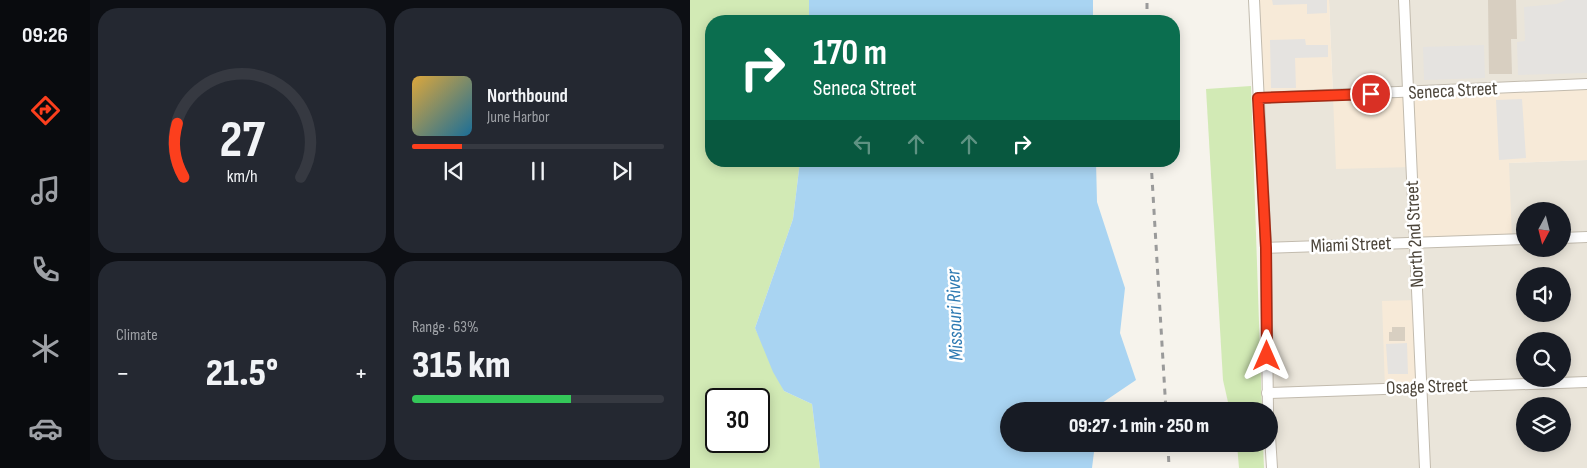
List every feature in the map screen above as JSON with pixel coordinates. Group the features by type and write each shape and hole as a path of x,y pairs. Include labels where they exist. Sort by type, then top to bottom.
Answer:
{"street":[{"path":"1254,0 1266,248 1268,402"},
{"name":"North 2nd Street","path":"1404,0 1425,468"},
{"name":"Seneca Street","path":"1258,98 1587,84"},
{"path":"1571,238 1587,237"},
{"name":"Miami Street","path":"1266,248 1516,239"},
{"name":"Osage Street","path":"1267,393 1587,382"},
{"path":"1271,452 1272,468"}],"shaded area":[{"path":"1254,0 1329,0 1333,95 1587,84 1587,160 1509,163 1512,239 1415,243 1412,167 1336,169 1333,96 1258,98"},
{"path":"1272,0 1327,0 1327,13 1307,14 1307,4 1273,5"},
{"path":"1329,0 1587,0 1587,84 1509,163 1587,160 1587,468 1272,468 1271,452 1278,452 1278,402 1270,402 1258,98 1333,95"},
{"path":"1566,0 1587,0 1587,73 1518,75 1517,42 1525,41 1524,7 1557,4"},
{"path":"1305,39 1306,45 1328,45 1328,57 1295,58 1296,88 1271,88 1270,40"},
{"path":"1484,45 1485,78 1424,80 1423,47"},
{"path":"1522,99 1526,158 1499,160 1496,100"},
{"path":"1418,300 1422,387 1385,389 1382,301"},
{"path":"1407,343 1408,374 1388,374 1386,344"}],"green space":[{"path":"690,0 809,0 809,15 705,15 705,167 799,167 793,219 755,328 784,391 812,404 820,468 690,468"},
{"path":"1251,86 1262,402 1228,402 1223,380 1206,89"},
{"path":"1238,452 1263,452 1264,468 1239,468"}],"water":[{"path":"809,0 1093,0 1093,15 809,15"},
{"name":"Missouri River","path":"799,167 1096,167 1097,202 1125,288 1120,333 1136,380 1103,402 1000,402 1000,452 1094,452 1092,468 820,468 812,404 784,391 773,372 755,328 793,219"}],"building":[{"path":"1488,0 1516,0 1517,39 1511,39 1512,74 1489,74"},
{"path":"1392,327 1405,327 1405,341 1389,341 1389,332 1392,332"}],"railway":[{"path":"1147,0 1147,15"},
{"path":"1151,167 1165,402"},
{"path":"1168,452 1169,468"}],"route":[{"path":"1267,356 1266,248 1258,98 1371,94"}]}
